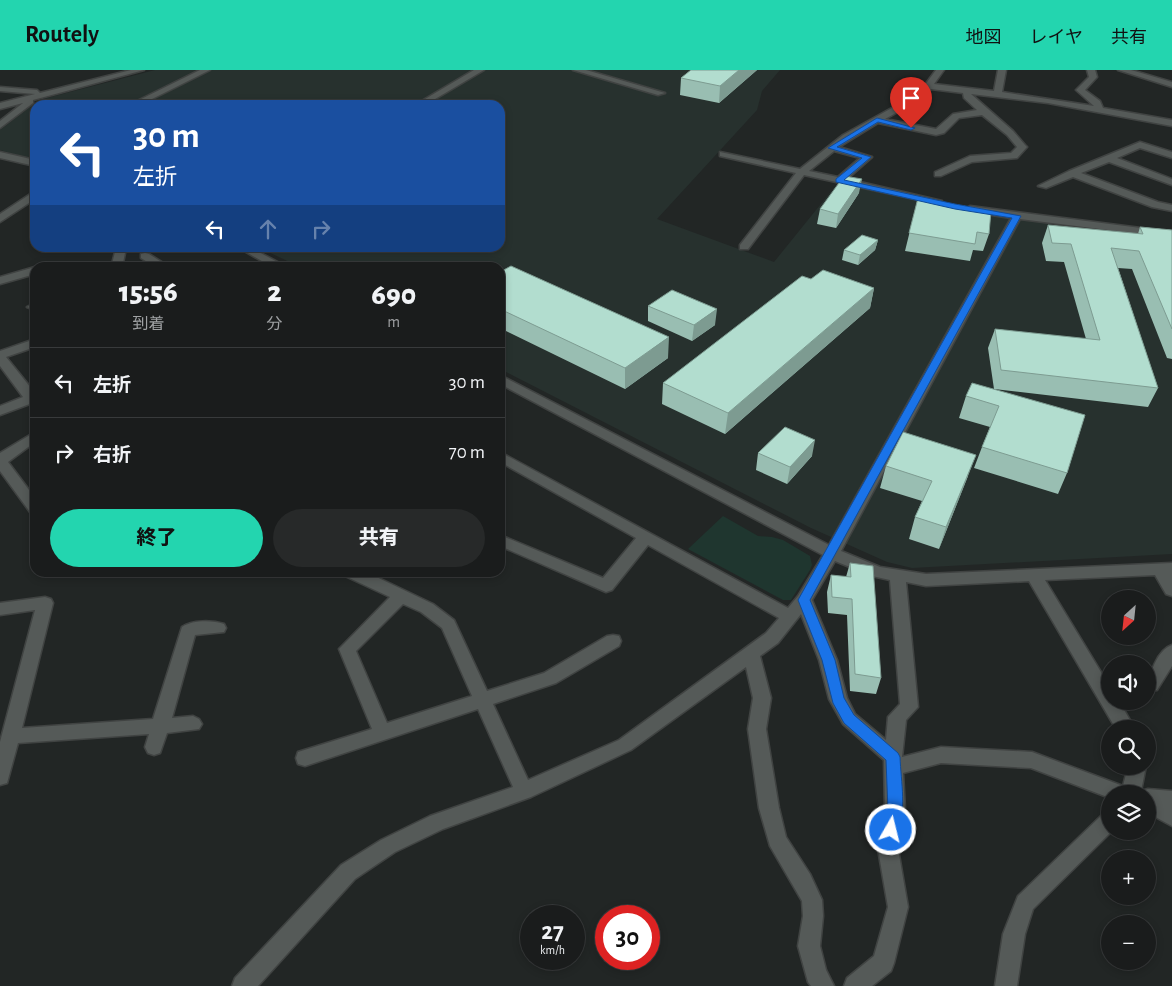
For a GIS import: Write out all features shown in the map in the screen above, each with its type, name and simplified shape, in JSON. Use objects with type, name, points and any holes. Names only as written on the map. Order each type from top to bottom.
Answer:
[{"type":"street","points":[[0,106],[140,70]]},
{"type":"street","points":[[143,100],[206,70]]},
{"type":"street","points":[[428,100],[480,70]]},
{"type":"street","points":[[577,70],[660,93]]},
{"type":"street","points":[[744,247],[802,172],[831,148],[922,95],[940,70]]},
{"type":"street","points":[[997,95],[1002,70]]},
{"type":"street","points":[[1091,70],[1093,77],[1080,90],[1097,103],[1099,111]]},
{"type":"street","points":[[1122,70],[1172,85]]},
{"type":"street","points":[[930,86],[967,92],[1049,100],[1099,111],[1172,123]]},
{"type":"street","points":[[0,89],[51,92]]},
{"type":"street","points":[[938,174],[970,159],[1014,156],[1022,147],[994,119],[982,112],[966,96],[967,92]]},
{"type":"street","points":[[31,100],[36,96]]},
{"type":"street","points":[[0,125],[30,101]]},
{"type":"street","points":[[877,120],[936,132],[941,130],[956,116],[982,112]]},
{"type":"street","points":[[1043,186],[1140,145],[1172,155]]},
{"type":"street","points":[[831,148],[867,157],[839,181]]},
{"type":"street","points":[[723,154],[950,206],[1172,235]]},
{"type":"street","points":[[0,155],[30,162]]},
{"type":"street","points":[[21,160],[30,156]]},
{"type":"street","points":[[1108,158],[1172,182]]},
{"type":"street","points":[[1072,173],[1156,205],[1172,208]]},
{"type":"street","points":[[0,219],[30,198]]},
{"type":"street","points":[[243,986],[348,872],[388,846],[437,822],[524,791],[625,745],[772,638],[804,600],[832,553],[1017,216]]},
{"type":"street","points":[[252,252],[272,262]]},
{"type":"street","points":[[145,256],[156,262]]},
{"type":"street","points":[[0,281],[30,272]]},
{"type":"street","points":[[30,345],[0,356],[30,394]]},
{"type":"street","points":[[505,381],[832,553],[878,572],[926,580],[1036,577],[1166,570],[1172,590]]},
{"type":"street","points":[[0,411],[30,399]]},
{"type":"street","points":[[30,439],[5,456],[1,462],[30,501]]},
{"type":"street","points":[[505,459],[790,617]]},
{"type":"street","points":[[505,542],[606,586],[646,537]]},
{"type":"street","points":[[855,986],[883,963],[898,907],[888,849],[895,810],[894,762],[897,717],[909,707],[897,575]]},
{"type":"street","points":[[362,577],[427,608],[448,624],[524,791]]},
{"type":"street","points":[[1036,577],[1121,720]]},
{"type":"street","points":[[382,732],[347,649],[402,595]]},
{"type":"street","points":[[804,600],[828,660],[838,699],[849,719],[894,762]]},
{"type":"street","points":[[0,609],[45,603],[0,777]]},
{"type":"street","points":[[154,747],[188,632],[192,629],[218,628]]},
{"type":"street","points":[[305,758],[550,678],[614,641]]},
{"type":"street","points":[[1156,678],[1172,652]]},
{"type":"street","points":[[751,654],[762,698],[757,728],[769,808],[777,840],[803,881],[812,900],[813,916],[809,946],[816,974],[823,986]]},
{"type":"street","points":[[11,736],[193,724]]},
{"type":"street","points":[[894,762],[941,755],[1032,760],[1101,786]]},
{"type":"street","points":[[1156,798],[1172,799]]},
{"type":"street","points":[[1156,809],[1172,818]]},
{"type":"street","points":[[1006,986],[1014,934],[1025,904],[1101,829]]},
{"type":"shaded area","points":[[155,70],[780,70],[762,91],[757,110],[657,219],[774,262],[837,184],[999,216],[1172,238],[1172,554],[912,568],[887,562],[811,528],[505,372],[505,262],[289,262],[268,252],[505,252],[505,100],[39,100]]},
{"type":"shaded area","points":[[30,107],[30,159],[0,150],[0,130]]},
{"type":"green space","points":[[723,516],[758,536],[783,540],[810,556],[812,565],[810,570],[791,600],[783,600],[688,549]]},
{"type":"building","points":[[691,70],[739,70],[720,86],[681,78]]},
{"type":"building","points":[[844,176],[862,179],[838,214],[820,209]]},
{"type":"building","points":[[918,198],[991,211],[989,234],[977,232],[975,244],[909,233]]},
{"type":"building","points":[[1048,225],[1143,234],[1140,227],[1172,230],[1172,329],[1139,251],[1111,248],[1158,388],[1001,370],[995,329],[1100,340],[1071,244],[1052,243]]},
{"type":"building","points":[[862,235],[878,240],[860,255],[844,250]]},
{"type":"building","points":[[511,266],[669,337],[625,368],[505,311],[505,269]]},
{"type":"building","points":[[823,270],[874,288],[728,413],[663,383],[802,276],[811,279]]},
{"type":"building","points":[[672,290],[717,309],[694,325],[648,306]]},
{"type":"building","points":[[972,383],[1085,415],[1067,473],[982,447],[999,406],[966,396]]},
{"type":"building","points":[[785,427],[815,440],[790,467],[758,453]]},
{"type":"building","points":[[903,432],[976,455],[946,527],[915,517],[932,481],[886,466]]},
{"type":"building","points":[[850,563],[873,566],[881,678],[855,674],[852,599],[832,597],[831,575],[851,577]]},
{"type":"route","points":[[891,830],[895,810],[893,757],[866,736],[849,719],[838,699],[828,660],[811,613],[804,600],[832,553],[1017,216],[955,207],[839,181],[867,157],[831,148],[846,137],[877,120],[911,128]]}]
